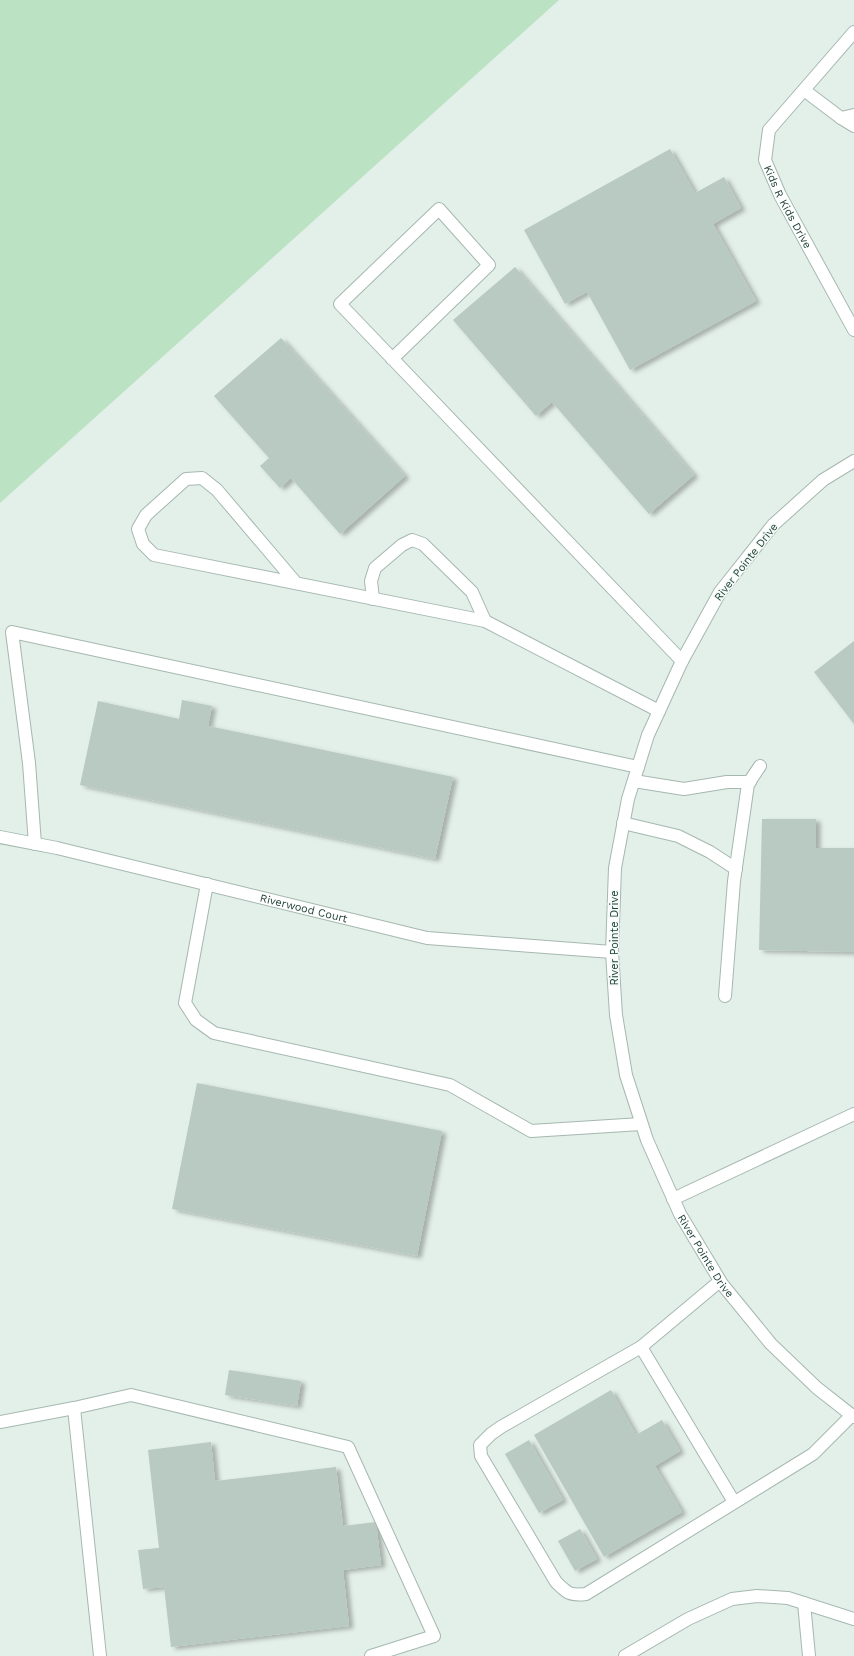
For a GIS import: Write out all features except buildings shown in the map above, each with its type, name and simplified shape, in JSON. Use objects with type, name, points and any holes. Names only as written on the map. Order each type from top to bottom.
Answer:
[{"type":"street","name":"Kids R Kids Drive","points":[[854,32],[769,130],[765,160],[780,195],[854,330]]},
{"type":"street","points":[[804,90],[854,126]]},
{"type":"street","points":[[841,118],[854,115]]},
{"type":"street","points":[[392,359],[489,265],[439,209],[340,304],[392,359],[682,661]]},
{"type":"street","name":"River Pointe Drive","points":[[853,1416],[817,1388],[771,1344],[720,1281],[680,1214],[647,1140],[626,1075],[616,1016],[612,952],[615,868],[623,823],[648,735],[682,661],[720,592],[773,525],[823,480],[854,461]]},
{"type":"street","points":[[296,583],[218,490],[202,478],[186,480],[146,515],[138,529],[143,544],[154,554],[373,599],[485,621],[659,711]]},
{"type":"street","points":[[373,599],[371,581],[374,568],[402,544],[412,540],[423,544],[472,592],[485,621]]},
{"type":"street","points":[[35,844],[29,763],[12,632],[638,767]]},
{"type":"street","points":[[725,996],[736,869],[748,784],[760,766]]},
{"type":"street","points":[[634,781],[684,789],[727,782],[750,782]]},
{"type":"street","points":[[623,823],[678,836],[710,852],[736,869]]},
{"type":"street","name":"Riverwood Court","points":[[0,837],[207,884],[427,938],[612,952]]},
{"type":"street","points":[[207,884],[185,1003],[196,1020],[214,1033],[450,1085],[531,1131],[641,1124]]},
{"type":"street","points":[[673,1199],[854,1114]]},
{"type":"street","points":[[720,1281],[641,1347],[501,1427],[491,1434],[480,1446],[481,1456],[556,1582],[563,1589],[573,1595],[586,1594],[813,1454],[853,1416]]},
{"type":"street","points":[[641,1347],[734,1502]]},
{"type":"street","points":[[0,1422],[74,1408],[131,1394],[348,1447],[434,1636],[371,1656]]},
{"type":"street","points":[[74,1408],[100,1656]]},
{"type":"street","points":[[625,1656],[688,1619],[732,1599],[757,1596],[788,1598],[854,1619]]},
{"type":"street","points":[[804,1603],[809,1656]]},
{"type":"green space","points":[[0,0],[559,0],[0,503]]}]
